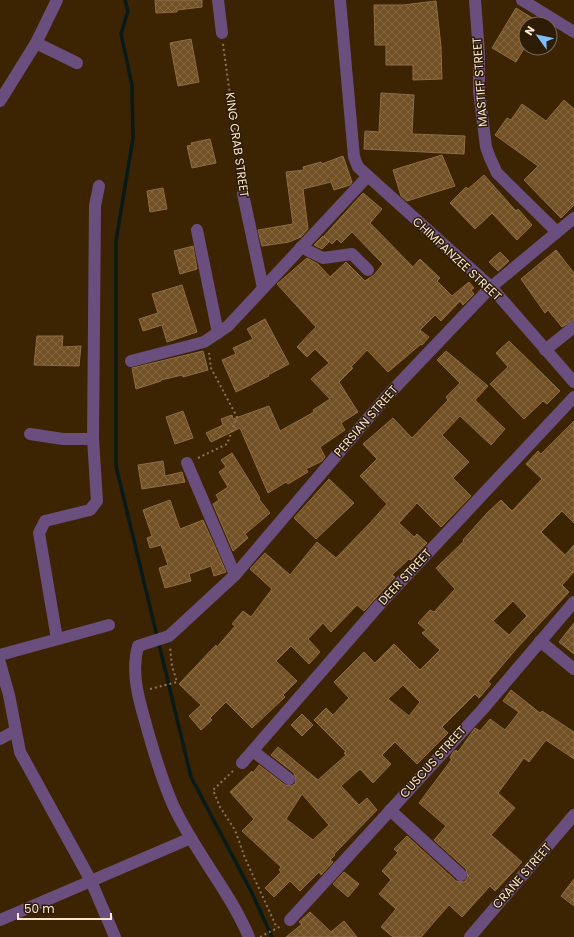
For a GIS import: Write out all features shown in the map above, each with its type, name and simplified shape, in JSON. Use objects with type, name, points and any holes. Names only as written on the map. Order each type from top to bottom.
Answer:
[{"type":"street","points":[[0,101],[36,43],[57,0]]},
{"type":"street","points":[[218,0],[222,33]]},
{"type":"street","name":"CHIMPANZEE STREET","points":[[340,0],[354,157],[358,167],[367,177],[491,287],[574,382]]},
{"type":"street","name":"MASTIFF STREET","points":[[475,0],[479,53],[480,99],[486,147],[497,173],[557,232]]},
{"type":"street","points":[[522,0],[574,32]]},
{"type":"street","points":[[36,43],[77,64]]},
{"type":"street","points":[[131,362],[207,340],[228,326],[367,177]]},
{"type":"street","points":[[57,639],[39,533],[45,521],[90,510],[95,504],[97,496],[93,439],[95,206],[99,186]]},
{"type":"street","name":"KING CRAB STREET","points":[[243,194],[263,288]]},
{"type":"street","name":"PERSIAN STREET","points":[[167,637],[236,575],[387,396],[491,287],[574,218]]},
{"type":"street","points":[[197,230],[218,332]]},
{"type":"street","points":[[302,247],[322,258],[352,254],[368,270]]},
{"type":"street","points":[[545,350],[574,327]]},
{"type":"street","name":"DEER STREET","points":[[242,763],[381,603],[574,397]]},
{"type":"street","points":[[30,434],[63,439],[93,439]]},
{"type":"street","points":[[187,463],[236,575]]},
{"type":"street","name":"CUSCUS STREET","points":[[290,920],[482,710],[574,602]]},
{"type":"street","points":[[0,656],[109,625]]},
{"type":"street","points":[[167,637],[138,646],[136,655],[137,692],[160,772],[173,806],[191,838],[229,897],[249,937]]},
{"type":"street","points":[[540,641],[574,669]]},
{"type":"street","points":[[0,663],[9,695],[20,752],[91,881],[115,937]]},
{"type":"street","points":[[0,739],[15,731]]},
{"type":"street","points":[[253,751],[289,779]]},
{"type":"street","points":[[390,810],[461,875]]},
{"type":"street","name":"CRANE STREET","points":[[470,937],[574,815]]},
{"type":"street","points":[[0,920],[191,838]]},
{"type":"path","name":"KING CRAB STREET","points":[[222,33],[243,194]]},
{"type":"path","points":[[187,463],[227,444],[238,417],[211,368],[207,340]]},
{"type":"path","points":[[148,689],[177,682],[172,666],[167,637]]},
{"type":"path","points":[[242,763],[213,790],[220,807],[235,830],[245,858],[277,928],[262,936]]},
{"type":"building","points":[[155,0],[202,0],[202,7],[177,10],[177,12],[156,13]]},
{"type":"building","points":[[436,1],[441,47],[442,79],[413,80],[413,65],[386,65],[386,45],[375,45],[374,5],[403,5]]},
{"type":"building","points":[[516,8],[529,16],[518,16],[518,56],[520,56],[516,62],[492,48]]},
{"type":"building","points":[[191,39],[199,82],[178,86],[170,43]]},
{"type":"building","points":[[381,93],[414,95],[412,134],[465,136],[464,154],[364,149],[365,131],[379,132]]},
{"type":"building","points":[[564,100],[574,109],[574,205],[561,218],[524,180],[538,166],[495,135],[507,118],[511,120],[522,104],[546,121]]},
{"type":"building","points":[[210,139],[216,163],[192,168],[187,146],[192,145],[191,143]]},
{"type":"building","points":[[442,155],[455,186],[407,201],[401,196],[393,170]]},
{"type":"building","points":[[343,156],[352,182],[350,185],[334,190],[331,182],[303,189],[308,229],[301,237],[289,242],[262,246],[258,230],[293,224],[286,172],[304,170],[303,167],[321,162],[322,164]]},
{"type":"building","points":[[484,175],[516,211],[518,209],[532,225],[517,240],[492,213],[475,229],[450,203],[466,187],[468,189]]},
{"type":"building","points":[[163,188],[167,209],[150,212],[147,191]]},
{"type":"building","points":[[363,193],[382,209],[370,223],[413,267],[420,259],[440,278],[437,281],[452,296],[469,282],[474,288],[471,290],[474,294],[463,305],[460,301],[441,321],[435,315],[420,330],[429,337],[422,345],[421,344],[388,372],[367,350],[351,367],[353,368],[339,382],[358,412],[341,423],[345,430],[320,447],[325,457],[322,461],[306,469],[308,472],[288,484],[286,482],[268,493],[240,428],[211,442],[206,433],[223,425],[221,419],[232,415],[233,419],[269,406],[280,431],[314,412],[313,410],[330,399],[311,379],[329,363],[315,349],[307,357],[297,347],[316,327],[277,284],[307,258],[318,264],[330,277],[346,262],[365,281],[374,275],[383,264],[352,232],[341,243],[337,239],[332,244],[324,236]]},
{"type":"building","points":[[323,236],[329,242],[322,249],[314,245]]},
{"type":"building","points":[[193,246],[197,269],[180,274],[174,251]]},
{"type":"building","points":[[556,250],[574,273],[574,320],[562,327],[548,310],[545,313],[521,279]]},
{"type":"building","points":[[500,252],[509,261],[498,271],[489,262]]},
{"type":"building","points":[[182,285],[197,332],[167,342],[162,325],[143,331],[139,319],[158,313],[152,294]]},
{"type":"building","points":[[265,319],[289,364],[268,375],[269,376],[236,392],[222,360],[236,354],[233,348],[253,339],[247,329]]},
{"type":"building","points":[[37,336],[63,336],[62,347],[81,346],[79,366],[34,365]]},
{"type":"building","points":[[509,341],[560,391],[547,404],[543,401],[524,419],[490,384],[508,367],[496,353]]},
{"type":"building","points":[[203,351],[208,370],[183,377],[182,375],[161,380],[136,389],[132,368]]},
{"type":"building","points":[[446,351],[488,386],[475,400],[505,429],[491,445],[460,416],[442,435],[469,462],[453,478],[471,496],[441,527],[417,503],[399,523],[414,537],[417,534],[427,543],[411,560],[409,559],[392,575],[395,577],[364,611],[357,605],[331,632],[323,623],[308,639],[320,652],[309,664],[291,646],[276,661],[297,681],[283,695],[285,697],[252,728],[226,702],[210,718],[212,720],[201,730],[189,716],[201,705],[179,684],[216,645],[217,647],[235,626],[232,624],[243,611],[251,617],[272,589],[250,569],[265,553],[290,575],[317,542],[336,558],[370,523],[387,504],[360,476],[377,459],[363,444],[393,418],[412,438],[448,400],[446,397],[460,383],[437,360]]},
{"type":"building","points":[[183,411],[193,438],[175,444],[166,417]]},
{"type":"building","points":[[574,421],[574,523],[562,511],[541,532],[565,555],[574,545],[574,572],[562,585],[569,592],[488,682],[491,684],[479,698],[475,694],[442,727],[448,733],[417,764],[395,742],[382,755],[391,764],[373,783],[360,769],[341,786],[359,805],[367,798],[377,810],[334,854],[335,855],[330,860],[333,862],[321,875],[319,872],[300,891],[290,881],[274,897],[265,888],[281,872],[279,870],[281,867],[242,831],[254,819],[230,792],[252,771],[253,773],[259,765],[285,785],[291,786],[295,784],[296,780],[294,773],[271,755],[278,747],[318,780],[346,755],[344,753],[346,752],[314,720],[326,708],[333,715],[349,698],[334,682],[364,652],[375,663],[394,644],[420,670],[440,650],[422,633],[426,630],[418,623],[430,610],[434,612],[455,589],[436,568],[464,541],[463,540],[487,513],[501,500],[512,511],[542,479],[526,464],[538,451],[541,454]],"holes":[[[513,601],[527,616],[509,635],[493,621]],[[403,685],[420,702],[409,716],[388,699]],[[302,794],[329,825],[313,840],[286,819]]]},
{"type":"building","points":[[232,453],[260,498],[259,499],[270,513],[245,534],[248,538],[233,551],[213,504],[219,500],[216,495],[228,487],[219,472],[226,467],[221,460]]},
{"type":"building","points":[[163,461],[165,476],[182,472],[185,482],[142,489],[138,465]]},
{"type":"building","points":[[329,479],[354,503],[316,539],[294,518]]},
{"type":"building","points":[[170,500],[180,529],[203,520],[226,572],[214,576],[211,566],[189,574],[191,581],[165,588],[159,568],[168,565],[161,545],[150,548],[147,538],[152,536],[143,510]]},
{"type":"building","points":[[574,623],[574,654],[559,642]]},
{"type":"building","points":[[511,690],[540,713],[542,711],[574,732],[574,759],[546,740],[529,762],[524,758],[498,793],[515,808],[491,835],[522,862],[495,891],[490,886],[462,917],[449,905],[421,937],[393,937],[381,927],[396,909],[379,894],[391,880],[382,871],[398,853],[394,849],[407,836],[456,881],[464,882],[468,877],[466,869],[434,840],[446,826],[419,803],[452,759],[450,758],[453,752],[456,750],[458,752],[475,728],[480,731],[490,719],[505,730],[519,712],[503,701]]},
{"type":"building","points":[[302,714],[313,725],[302,736],[291,725]]},
{"type":"building","points":[[344,872],[359,884],[348,897],[333,884]]},
{"type":"building","points":[[574,879],[574,906],[561,896]]},
{"type":"building","points":[[310,912],[331,932],[344,921],[357,937],[286,937],[302,924],[299,922]]},
{"type":"waterway","points":[[125,0],[128,11],[121,34],[132,85],[133,138],[116,241],[116,466],[191,777],[252,893],[272,937]]}]
